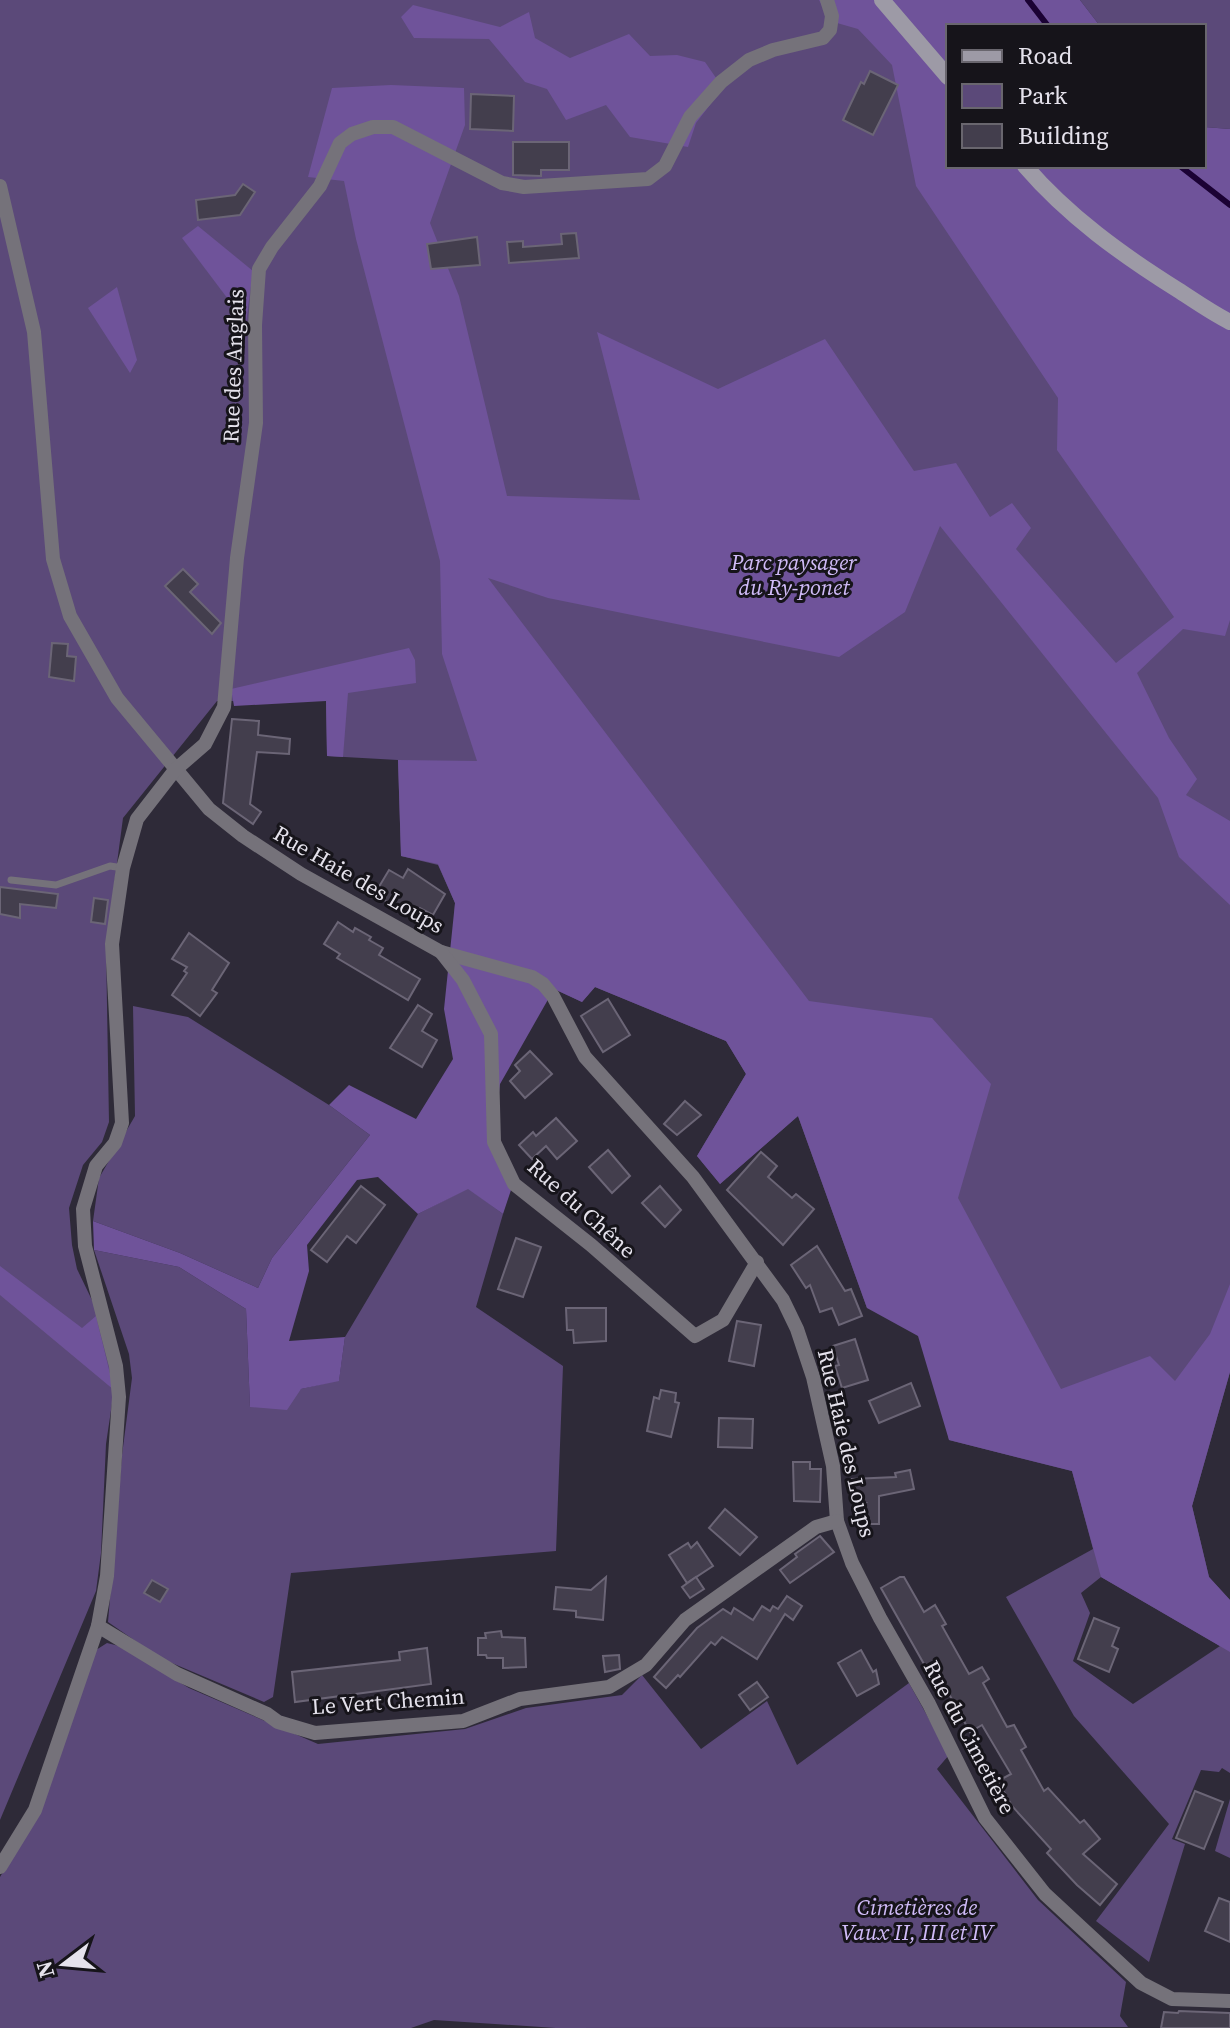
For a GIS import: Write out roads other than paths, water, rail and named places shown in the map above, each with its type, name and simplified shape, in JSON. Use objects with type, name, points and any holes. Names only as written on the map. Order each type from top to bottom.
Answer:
[{"type":"main road","points":[[882,0],[946,75]]},
{"type":"main road","points":[[1027,168],[1061,204],[1103,238],[1144,268],[1230,322]]},
{"type":"street","name":"Rue des Anglais","points":[[175,770],[205,744],[224,707],[237,558],[256,423],[255,325],[259,269],[272,247],[320,186],[340,143],[352,134],[373,127],[393,127],[502,183],[524,187],[648,179],[665,166],[690,117],[721,82],[749,60],[773,50],[823,38],[830,30],[832,16],[827,0]]},
{"type":"street","name":"Rue Haie des Loups","points":[[0,186],[34,332],[53,559],[70,616],[117,698],[209,809],[243,836],[301,874],[441,952],[532,977],[553,996],[585,1057],[693,1177],[783,1300],[797,1329],[813,1377],[833,1466],[837,1521],[852,1563],[898,1650]]},
{"type":"street","points":[[0,1867],[35,1810],[98,1626],[107,1576],[119,1397],[116,1366],[85,1246],[83,1209],[96,1166],[115,1143],[122,1123],[112,944],[123,868],[137,819],[175,770]]},
{"type":"street","name":"Rue du Chêne","points":[[441,952],[463,980],[491,1034],[494,1142],[514,1184],[591,1245],[695,1336],[723,1320],[757,1262]]},
{"type":"street","name":"Le Vert Chemin","points":[[98,1626],[177,1674],[267,1714],[278,1722],[315,1733],[463,1721],[520,1699],[585,1692],[609,1687],[628,1678],[646,1665],[685,1620],[816,1527],[837,1521]]},
{"type":"street","name":"Rue du Cimetière","points":[[898,1650],[929,1704],[985,1818],[1045,1894],[1141,1983],[1172,1999],[1230,2001]]},
{"type":"lane","points":[[11,880],[56,885],[110,866],[123,868]]},
{"type":"waterway","points":[[1028,0],[1046,24]]},
{"type":"waterway","points":[[1183,168],[1230,205]]},
{"type":"park label","name":"Parc paysager du Ry-ponet","points":[[794,574]]},
{"type":"park label","name":"Cimetières de Vaux II, III et IV","points":[[917,1920]]}]
